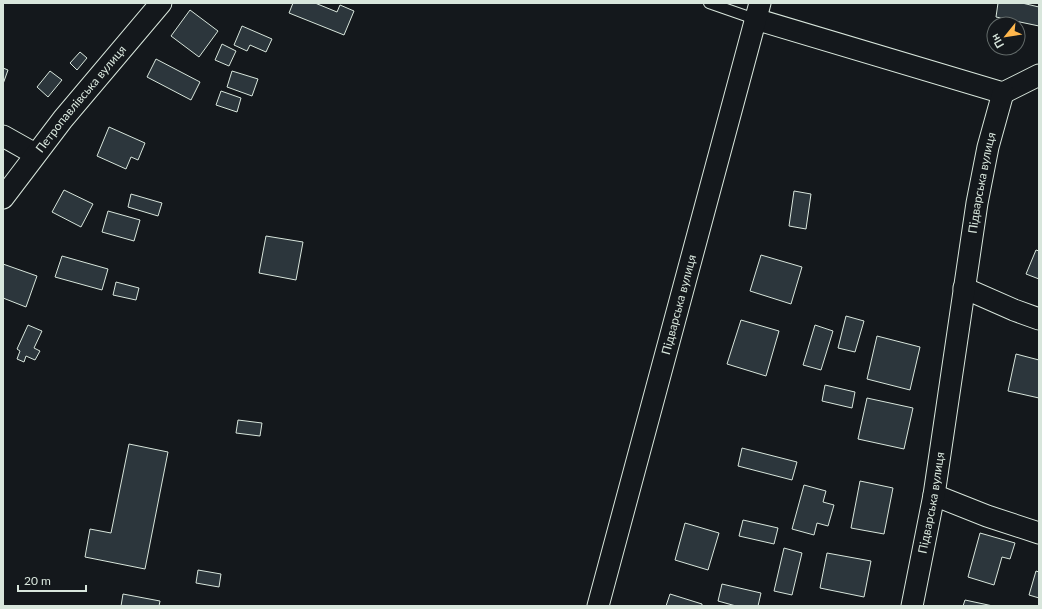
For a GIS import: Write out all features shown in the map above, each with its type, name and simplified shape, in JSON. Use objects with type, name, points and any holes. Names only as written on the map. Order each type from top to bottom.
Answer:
[{"type":"street","name":"Петропавлівська вулиця","points":[[3,198],[35,154],[161,3]]},
{"type":"street","points":[[757,11],[1003,93],[1039,75]]},
{"type":"street","name":"Підварська вулиця","points":[[598,606],[757,11]]},
{"type":"street","name":"Підварська вулиця","points":[[912,606],[934,495],[964,288],[988,146],[1003,93]]},
{"type":"street","points":[[3,136],[35,154]]},
{"type":"street","points":[[964,288],[1014,310],[1039,319]]},
{"type":"street","points":[[934,495],[987,516],[1039,533]]},
{"type":"lane","points":[[709,3],[757,11]]},
{"type":"building","points":[[293,3],[315,3],[337,12],[340,5],[354,11],[344,35],[289,13]]},
{"type":"building","points":[[998,3],[1022,3],[1039,7],[1039,26],[1026,23],[1026,16],[996,16]]},
{"type":"building","points":[[190,10],[218,31],[199,57],[171,36]]},
{"type":"building","points":[[242,26],[272,39],[266,52],[250,45],[247,51],[234,45]]},
{"type":"building","points":[[222,44],[236,51],[229,66],[215,60]]},
{"type":"building","points":[[80,52],[87,58],[77,70],[70,63]]},
{"type":"building","points":[[156,59],[200,82],[191,100],[147,77]]},
{"type":"building","points":[[3,68],[8,70],[3,84]]},
{"type":"building","points":[[50,71],[62,80],[48,97],[37,87]]},
{"type":"building","points":[[232,71],[258,79],[252,96],[227,87]]},
{"type":"building","points":[[221,91],[241,98],[237,112],[216,105]]},
{"type":"building","points":[[109,127],[145,143],[138,160],[131,157],[126,169],[97,156]]},
{"type":"building","points":[[64,190],[93,204],[81,227],[52,212]]},
{"type":"building","points":[[794,191],[811,194],[806,229],[789,226]]},
{"type":"building","points":[[131,194],[162,203],[158,216],[128,207]]},
{"type":"building","points":[[108,211],[140,220],[134,241],[102,232]]},
{"type":"building","points":[[266,236],[303,242],[296,280],[259,273]]},
{"type":"building","points":[[1036,250],[1039,251],[1039,279],[1026,274]]},
{"type":"building","points":[[761,255],[802,267],[791,304],[750,291]]},
{"type":"building","points":[[62,256],[108,269],[102,290],[55,277]]},
{"type":"building","points":[[3,264],[37,276],[26,307],[3,298]]},
{"type":"building","points":[[116,282],[139,288],[136,300],[113,295]]},
{"type":"building","points":[[846,316],[864,321],[855,352],[838,348]]},
{"type":"building","points":[[741,320],[779,331],[766,376],[727,364]]},
{"type":"building","points":[[28,325],[42,331],[34,348],[40,351],[35,360],[26,356],[24,362],[17,359],[20,351],[17,349]]},
{"type":"building","points":[[815,325],[833,331],[821,370],[803,365]]},
{"type":"building","points":[[877,336],[920,347],[910,390],[867,379]]},
{"type":"building","points":[[1016,354],[1039,360],[1039,398],[1008,391]]},
{"type":"building","points":[[825,385],[855,392],[852,408],[822,401]]},
{"type":"building","points":[[867,398],[913,408],[904,449],[858,439]]},
{"type":"building","points":[[238,420],[262,423],[260,436],[236,433]]},
{"type":"building","points":[[129,444],[168,452],[145,569],[85,557],[90,529],[111,533]]},
{"type":"building","points":[[742,448],[797,462],[792,480],[738,466]]},
{"type":"building","points":[[860,481],[893,488],[884,534],[851,528]]},
{"type":"building","points":[[804,485],[826,491],[823,502],[834,505],[828,526],[817,523],[814,535],[792,529]]},
{"type":"building","points":[[743,520],[778,528],[774,544],[739,536]]},
{"type":"building","points":[[685,523],[719,533],[708,570],[675,560]]},
{"type":"building","points":[[980,533],[1015,543],[1010,559],[1002,557],[994,585],[968,577]]},
{"type":"building","points":[[784,548],[802,553],[792,595],[774,591]]},
{"type":"building","points":[[827,553],[871,561],[864,597],[820,588]]},
{"type":"building","points":[[198,570],[221,574],[219,587],[196,583]]},
{"type":"building","points":[[1036,571],[1039,572],[1039,598],[1029,595]]},
{"type":"building","points":[[722,584],[761,593],[758,606],[736,606],[718,601]]},
{"type":"building","points":[[123,594],[160,601],[159,606],[121,606]]},
{"type":"building","points":[[670,594],[702,604],[702,606],[666,606]]},
{"type":"building","points":[[965,600],[993,606],[963,606]]}]
